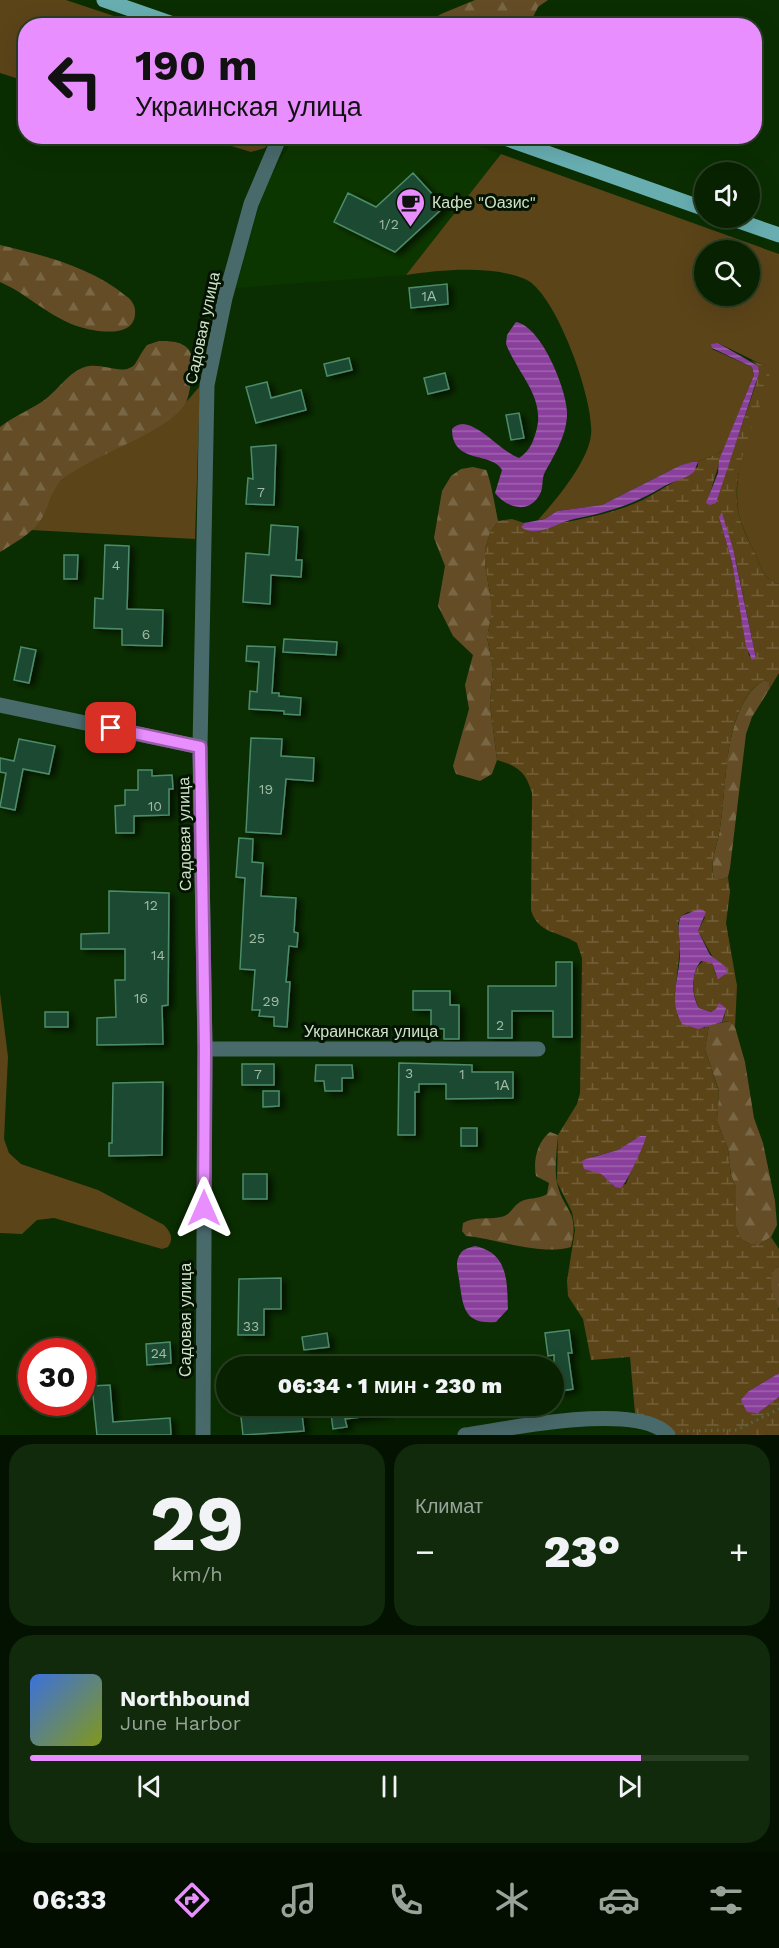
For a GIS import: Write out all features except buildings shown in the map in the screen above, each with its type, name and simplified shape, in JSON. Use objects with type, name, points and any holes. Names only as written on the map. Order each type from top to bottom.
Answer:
[{"type":"main road","points":[[104,0],[156,18]]},
{"type":"main road","points":[[522,144],[694,205]]},
{"type":"main road","points":[[760,228],[779,234]]},
{"type":"street","name":"Садовая улица","points":[[203,1435],[205,1049],[200,747],[207,385],[225,298],[251,204],[277,144]]},
{"type":"street","points":[[0,705],[200,747]]},
{"type":"street","name":"Украинская улица","points":[[205,1049],[538,1049]]},
{"type":"street","points":[[465,1435],[603,1419],[638,1421],[666,1433]]},
{"type":"path","points":[[666,1433],[737,1430],[779,1410]]},
{"type":"shaded area","points":[[290,144],[474,144],[501,154],[406,275],[236,288],[264,188]]},
{"type":"shaded area","points":[[516,322],[534,334],[543,346],[557,374],[567,411],[563,435],[544,475],[541,491],[535,501],[524,507],[512,505],[495,493],[502,470],[497,464],[465,453],[458,448],[452,429],[459,425],[475,428],[519,458],[531,445],[538,422],[538,410],[530,388],[506,344],[507,335]]},
{"type":"shaded area","points":[[718,343],[758,366],[759,373],[716,503],[710,505],[706,503],[718,473],[719,460],[754,375],[752,367],[712,348],[711,344]]},
{"type":"shaded area","points":[[698,462],[694,472],[690,475],[629,504],[541,531],[521,527],[524,523],[545,519],[557,511],[602,505],[681,465]]},
{"type":"shaded area","points":[[722,513],[733,549],[756,658],[752,660],[746,646],[732,562],[719,517]]},
{"type":"shaded area","points":[[700,909],[706,912],[698,931],[710,955],[726,967],[727,973],[718,979],[712,963],[701,961],[695,971],[693,984],[699,1008],[711,1012],[719,1003],[726,1008],[722,1022],[698,1029],[682,1024],[675,996],[680,959],[678,929],[681,916]]},
{"type":"shaded area","points":[[640,1136],[646,1136],[645,1140],[621,1188],[615,1187],[601,1174],[584,1169],[582,1161],[618,1150]]},
{"type":"shaded area","points":[[475,1246],[494,1255],[504,1269],[508,1309],[496,1322],[485,1322],[471,1317],[462,1298],[457,1262],[462,1252]]},
{"type":"shaded area","points":[[779,1373],[779,1397],[758,1413],[747,1412],[741,1400],[749,1391]]},
{"type":"green space","points":[[0,0],[66,0],[120,18],[18,18],[18,79],[0,73]]},
{"type":"green space","points":[[475,0],[548,0],[538,7],[532,18],[435,18]]},
{"type":"green space","points":[[225,144],[268,144],[265,148],[251,152]]},
{"type":"green space","points":[[501,154],[694,223],[694,228],[707,228],[740,240],[694,240],[694,306],[760,306],[760,247],[779,254],[779,584],[766,576],[761,567],[740,520],[737,498],[745,440],[765,366],[718,343],[712,349],[752,367],[754,375],[723,451],[698,462],[681,465],[602,505],[557,511],[545,519],[538,520],[578,468],[589,446],[591,435],[587,399],[561,325],[537,288],[525,279],[481,270],[406,275]]},
{"type":"green space","points":[[0,245],[66,263],[98,277],[131,300],[135,309],[134,320],[123,330],[105,332],[80,327],[59,318],[0,282]]},
{"type":"green space","points":[[159,341],[182,344],[191,354],[189,394],[179,411],[166,422],[74,471],[61,481],[36,526],[0,552],[0,427],[47,398],[82,368],[97,366],[130,368],[147,345]]},
{"type":"green space","points":[[751,360],[765,366],[770,372],[741,461],[737,497],[742,525],[761,567],[766,576],[779,584],[779,673],[770,688],[769,682],[764,680],[751,692],[741,708],[734,727],[726,769],[720,828],[713,859],[714,878],[720,880],[728,877],[730,892],[726,923],[737,986],[735,1027],[730,1021],[722,1022],[725,1015],[716,1009],[712,1012],[699,1008],[694,989],[694,975],[701,963],[706,960],[712,963],[716,975],[715,961],[698,931],[705,917],[688,912],[681,916],[678,923],[680,948],[675,994],[678,1017],[704,1028],[709,1025],[705,1049],[719,1092],[717,1121],[728,1149],[731,1175],[736,1188],[736,1227],[741,1239],[750,1244],[760,1244],[771,1237],[779,1249],[779,1267],[775,1268],[772,1274],[771,1285],[779,1312],[779,1373],[749,1391],[758,1413],[779,1397],[779,1435],[676,1435],[664,1423],[635,1413],[630,1357],[591,1360],[583,1319],[568,1296],[567,1281],[575,1230],[572,1212],[557,1182],[558,1135],[577,1104],[580,1093],[582,958],[577,943],[538,924],[531,910],[532,793],[527,780],[520,771],[497,760],[490,704],[493,668],[487,637],[491,618],[491,600],[485,565],[485,549],[490,533],[498,521],[512,519],[524,523],[521,527],[536,526],[587,518],[621,509],[650,496],[698,467],[698,462],[723,451],[707,503],[726,471],[756,384],[758,366]],"holes":[[[719,517],[736,562],[756,658],[749,656],[732,562]],[[640,1136],[635,1160],[626,1184],[615,1187],[601,1174],[592,1157],[618,1150]]]},
{"type":"green space","points":[[200,386],[195,539],[31,530],[62,480],[97,457],[166,421]]},
{"type":"green space","points":[[473,467],[486,470],[488,474],[498,521],[490,533],[485,549],[485,565],[491,600],[491,618],[487,637],[493,668],[490,704],[497,760],[492,774],[480,781],[456,774],[453,766],[469,709],[465,685],[473,655],[453,636],[438,606],[445,566],[434,538],[442,491],[451,476],[461,469]]},
{"type":"green space","points":[[764,680],[769,682],[770,688],[752,717],[746,734],[730,868],[728,877],[720,880],[714,878],[713,865],[720,828],[729,748],[741,708],[751,692]]},
{"type":"green space","points":[[0,993],[8,1057],[4,1139],[9,1153],[21,1164],[98,1190],[164,1225],[171,1236],[168,1247],[162,1249],[54,1218],[37,1220],[22,1234],[0,1233]]},
{"type":"green space","points":[[730,1021],[735,1027],[745,1062],[754,1118],[763,1143],[775,1201],[777,1225],[771,1237],[760,1244],[750,1244],[741,1239],[736,1227],[736,1188],[731,1175],[728,1149],[717,1121],[719,1091],[705,1049],[709,1025]]},
{"type":"green space","points":[[550,1132],[558,1135],[556,1177],[574,1226],[571,1247],[546,1250],[466,1236],[462,1231],[463,1223],[504,1216],[520,1202],[547,1194],[549,1183],[536,1176],[535,1164],[539,1146]]},
{"type":"green space","points":[[779,1267],[779,1309],[770,1284],[772,1273],[775,1268]]},
{"type":"place","name":"Кафе \"Оазис\"","points":[[411,228]]},
{"type":"route","points":[[111,728],[200,747],[205,1049],[204,1208]]}]
